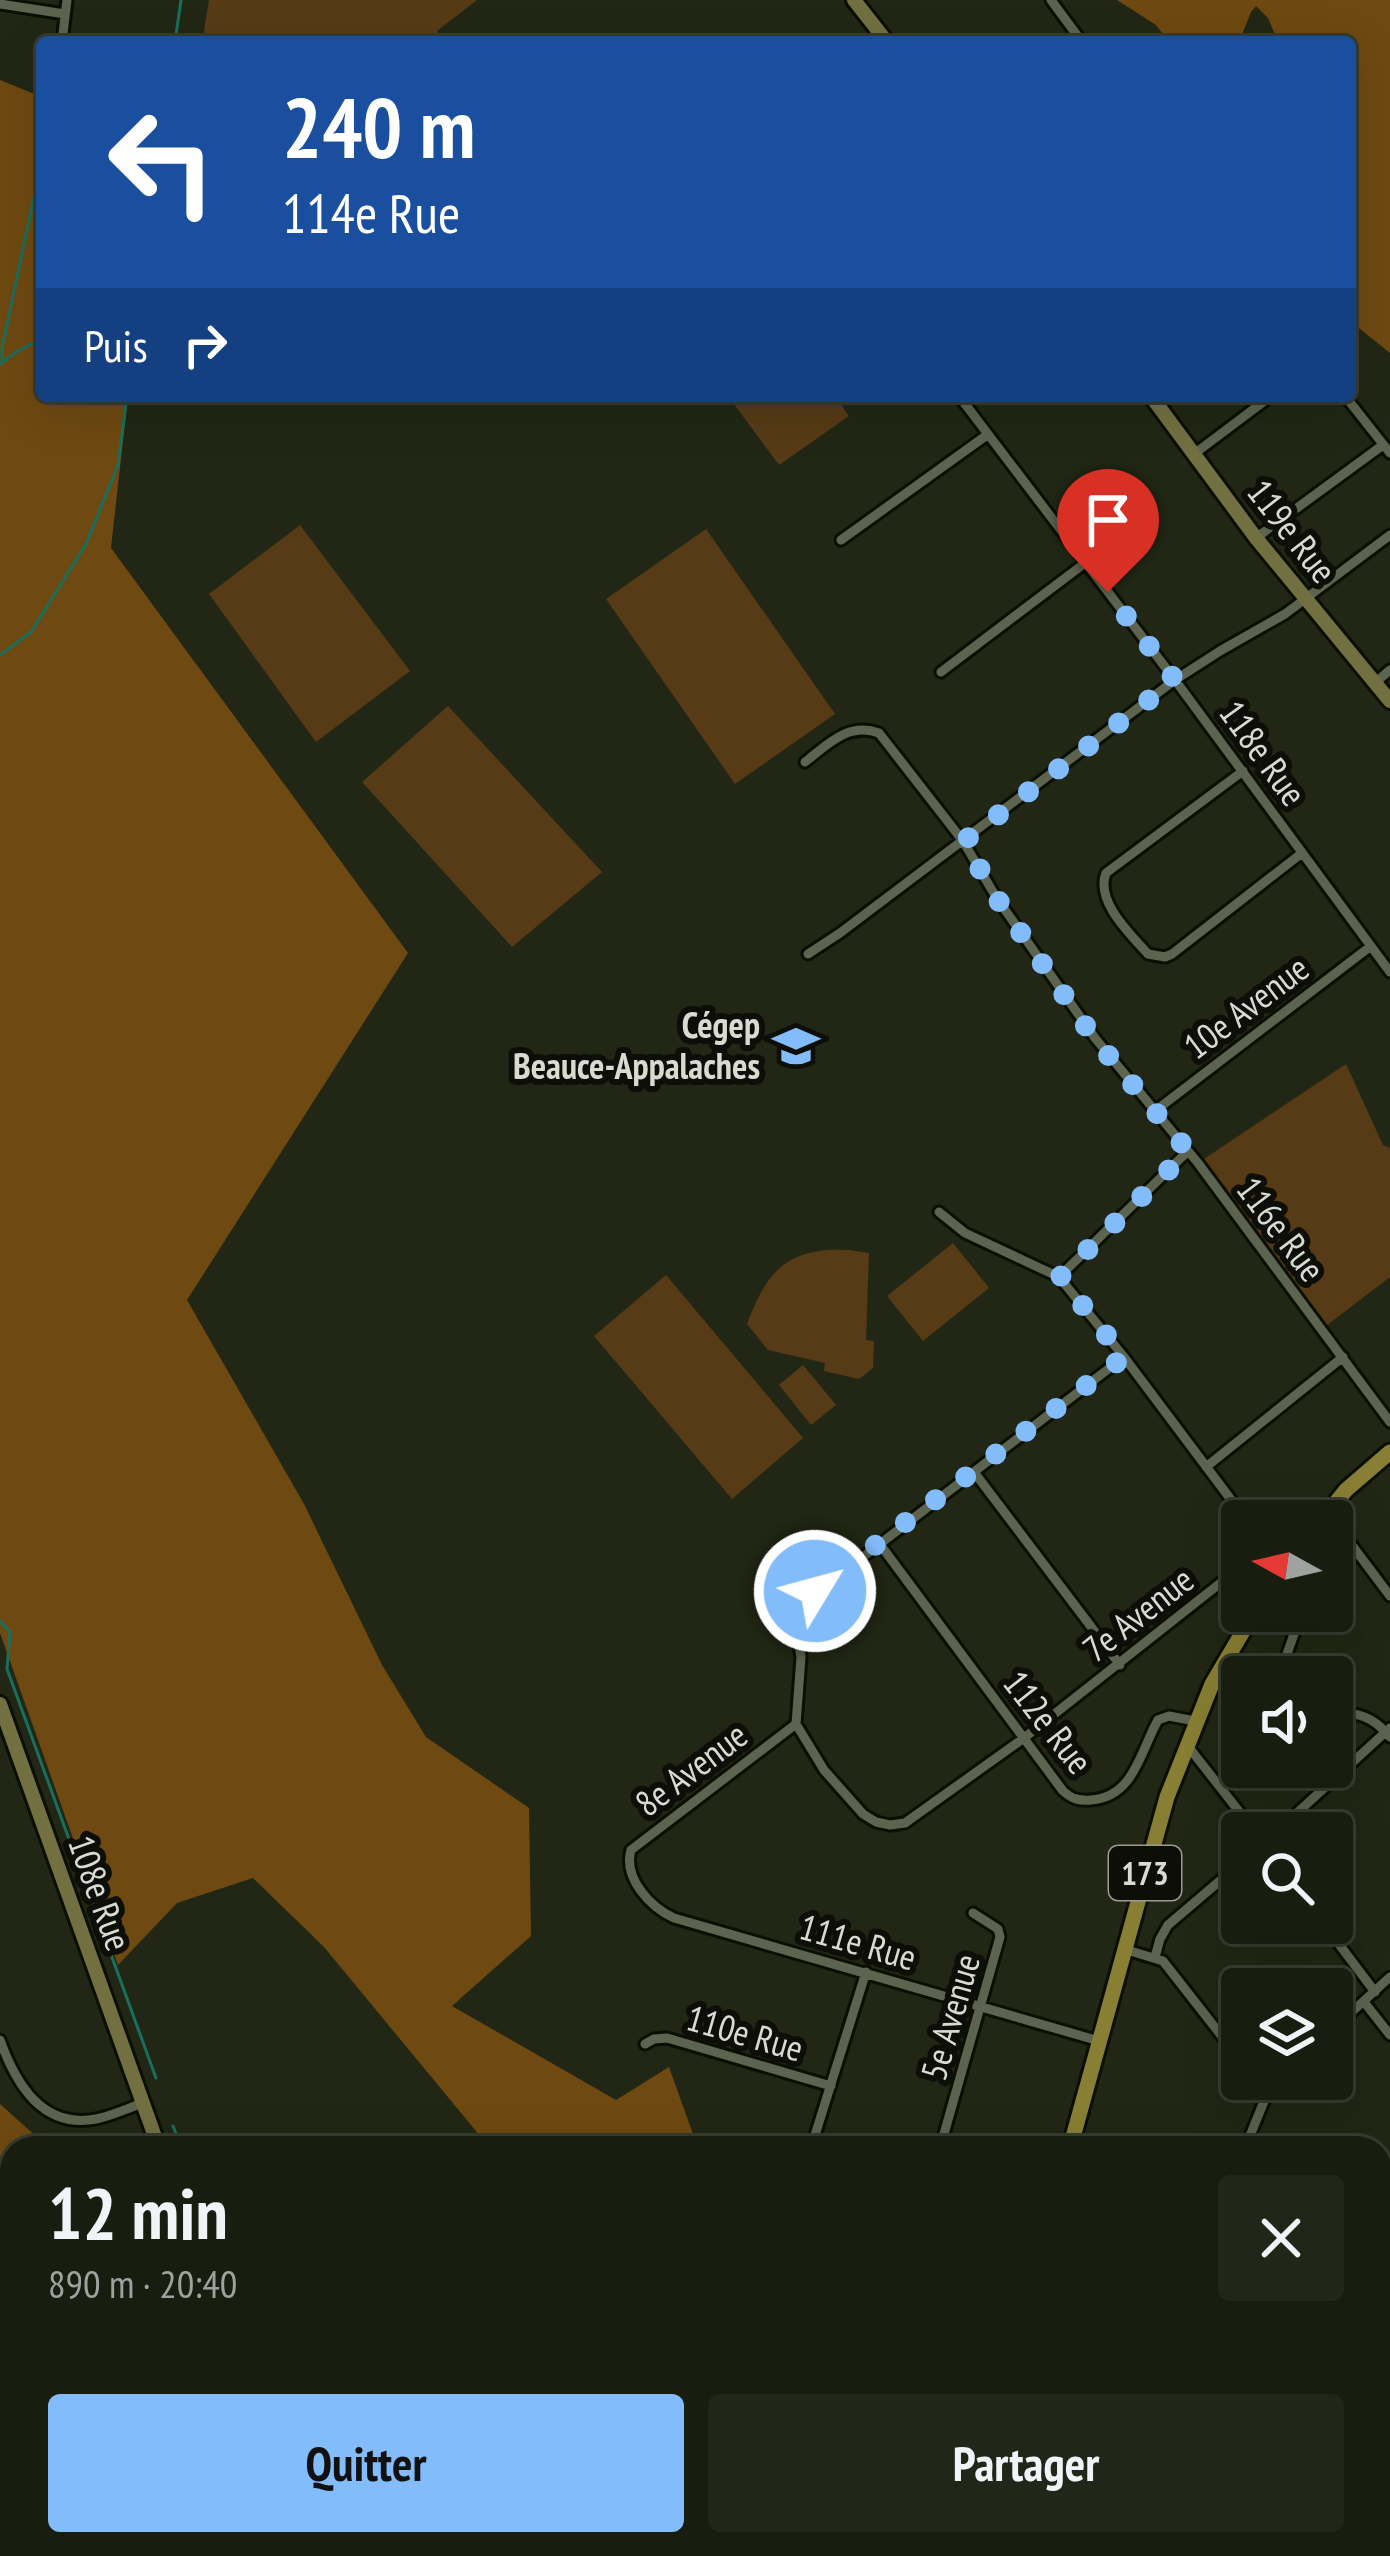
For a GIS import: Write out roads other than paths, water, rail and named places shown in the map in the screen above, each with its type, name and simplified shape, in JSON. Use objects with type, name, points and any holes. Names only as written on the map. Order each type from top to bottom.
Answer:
[{"type":"main road","points":[[854,0],[881,36]]},
{"type":"main road","name":"119e Rue","points":[[1155,402],[1256,538],[1390,701]]},
{"type":"main road","points":[[1339,1500],[1390,1452]]},
{"type":"main road","name":"173","points":[[1073,2136],[1167,1797],[1212,1684],[1243,1632]]},
{"type":"main road","name":"108e Rue","points":[[0,1704],[155,2136]]},
{"type":"street","points":[[63,36],[67,0]]},
{"type":"street","points":[[1051,0],[1078,36]]},
{"type":"street","points":[[0,4],[65,14]]},
{"type":"street","name":"118e Rue","points":[[963,402],[1390,972]]},
{"type":"street","points":[[1194,454],[1258,402]]},
{"type":"street","points":[[1256,538],[1387,449],[1350,402]]},
{"type":"street","points":[[842,540],[987,435]]},
{"type":"street","points":[[808,954],[1175,680],[1270,624],[1390,535]]},
{"type":"street","points":[[941,672],[1085,563]]},
{"type":"street","points":[[1376,682],[1390,670]]},
{"type":"street","name":"116e Rue","points":[[805,762],[850,730],[866,728],[879,733],[964,841],[996,897],[1094,1038],[1188,1151],[1390,1422]]},
{"type":"street","points":[[1243,771],[1106,873],[1102,891],[1127,930],[1148,954],[1172,954],[1302,853]]},
{"type":"street","name":"10e Avenue","points":[[1155,1111],[1371,946]]},
{"type":"street","points":[[1060,1277],[1188,1151]]},
{"type":"street","points":[[939,1212],[965,1233],[1060,1277],[1231,1500]]},
{"type":"street","points":[[796,1724],[801,1657],[795,1622],[804,1602],[1124,1357]]},
{"type":"street","points":[[1206,1467],[1343,1357]]},
{"type":"street","points":[[974,1472],[1120,1665]]},
{"type":"street","name":"112e Rue","points":[[879,1543],[1072,1798],[1087,1801],[1116,1795],[1128,1783],[1158,1720],[1169,1716],[1196,1721]]},
{"type":"street","points":[[1353,1549],[1390,1596]]},
{"type":"street","name":"7e Avenue","points":[[796,1724],[840,1790],[863,1814],[890,1825],[905,1823],[1024,1738],[1221,1583]]},
{"type":"street","points":[[1299,1812],[1389,1732],[1371,1718],[1353,1713]]},
{"type":"street","name":"8e Avenue","points":[[628,1863],[631,1850],[640,1842],[796,1724]]},
{"type":"street","points":[[1187,1745],[1240,1812]]},
{"type":"street","name":"111e Rue","points":[[628,1863],[642,1891],[663,1913],[1099,2041]]},
{"type":"street","points":[[1155,1957],[1168,1925],[1221,1880]]},
{"type":"street","name":"5e Avenue","points":[[944,2136],[1000,1937],[998,1929],[973,1912]]},
{"type":"street","points":[[1339,1944],[1375,1992]]},
{"type":"street","points":[[1124,1949],[1155,1957],[1170,1968],[1221,2035]]},
{"type":"street","points":[[815,2136],[866,1972]]},
{"type":"street","points":[[1353,2012],[1390,1977]]},
{"type":"street","points":[[1364,2002],[1390,2035]]},
{"type":"street","name":"110e Rue","points":[[645,2044],[667,2038],[831,2086]]},
{"type":"street","points":[[0,2040],[32,2100],[57,2116],[97,2119],[143,2103]]},
{"type":"street","points":[[1250,2136],[1265,2100]]},
{"type":"waterway","points":[[176,36],[181,0]]},
{"type":"waterway","points":[[2,362],[36,187]]},
{"type":"waterway","points":[[0,364],[36,342]]},
{"type":"waterway","points":[[0,655],[31,632],[86,544],[118,465],[126,402]]},
{"type":"waterway","points":[[0,1621],[10,1632],[7,1669],[156,2078]]},
{"type":"waterway","points":[[173,2126],[177,2136]]},
{"type":"place","name":"Cégep Beauce-Appalaches","points":[[796,1046]]}]
